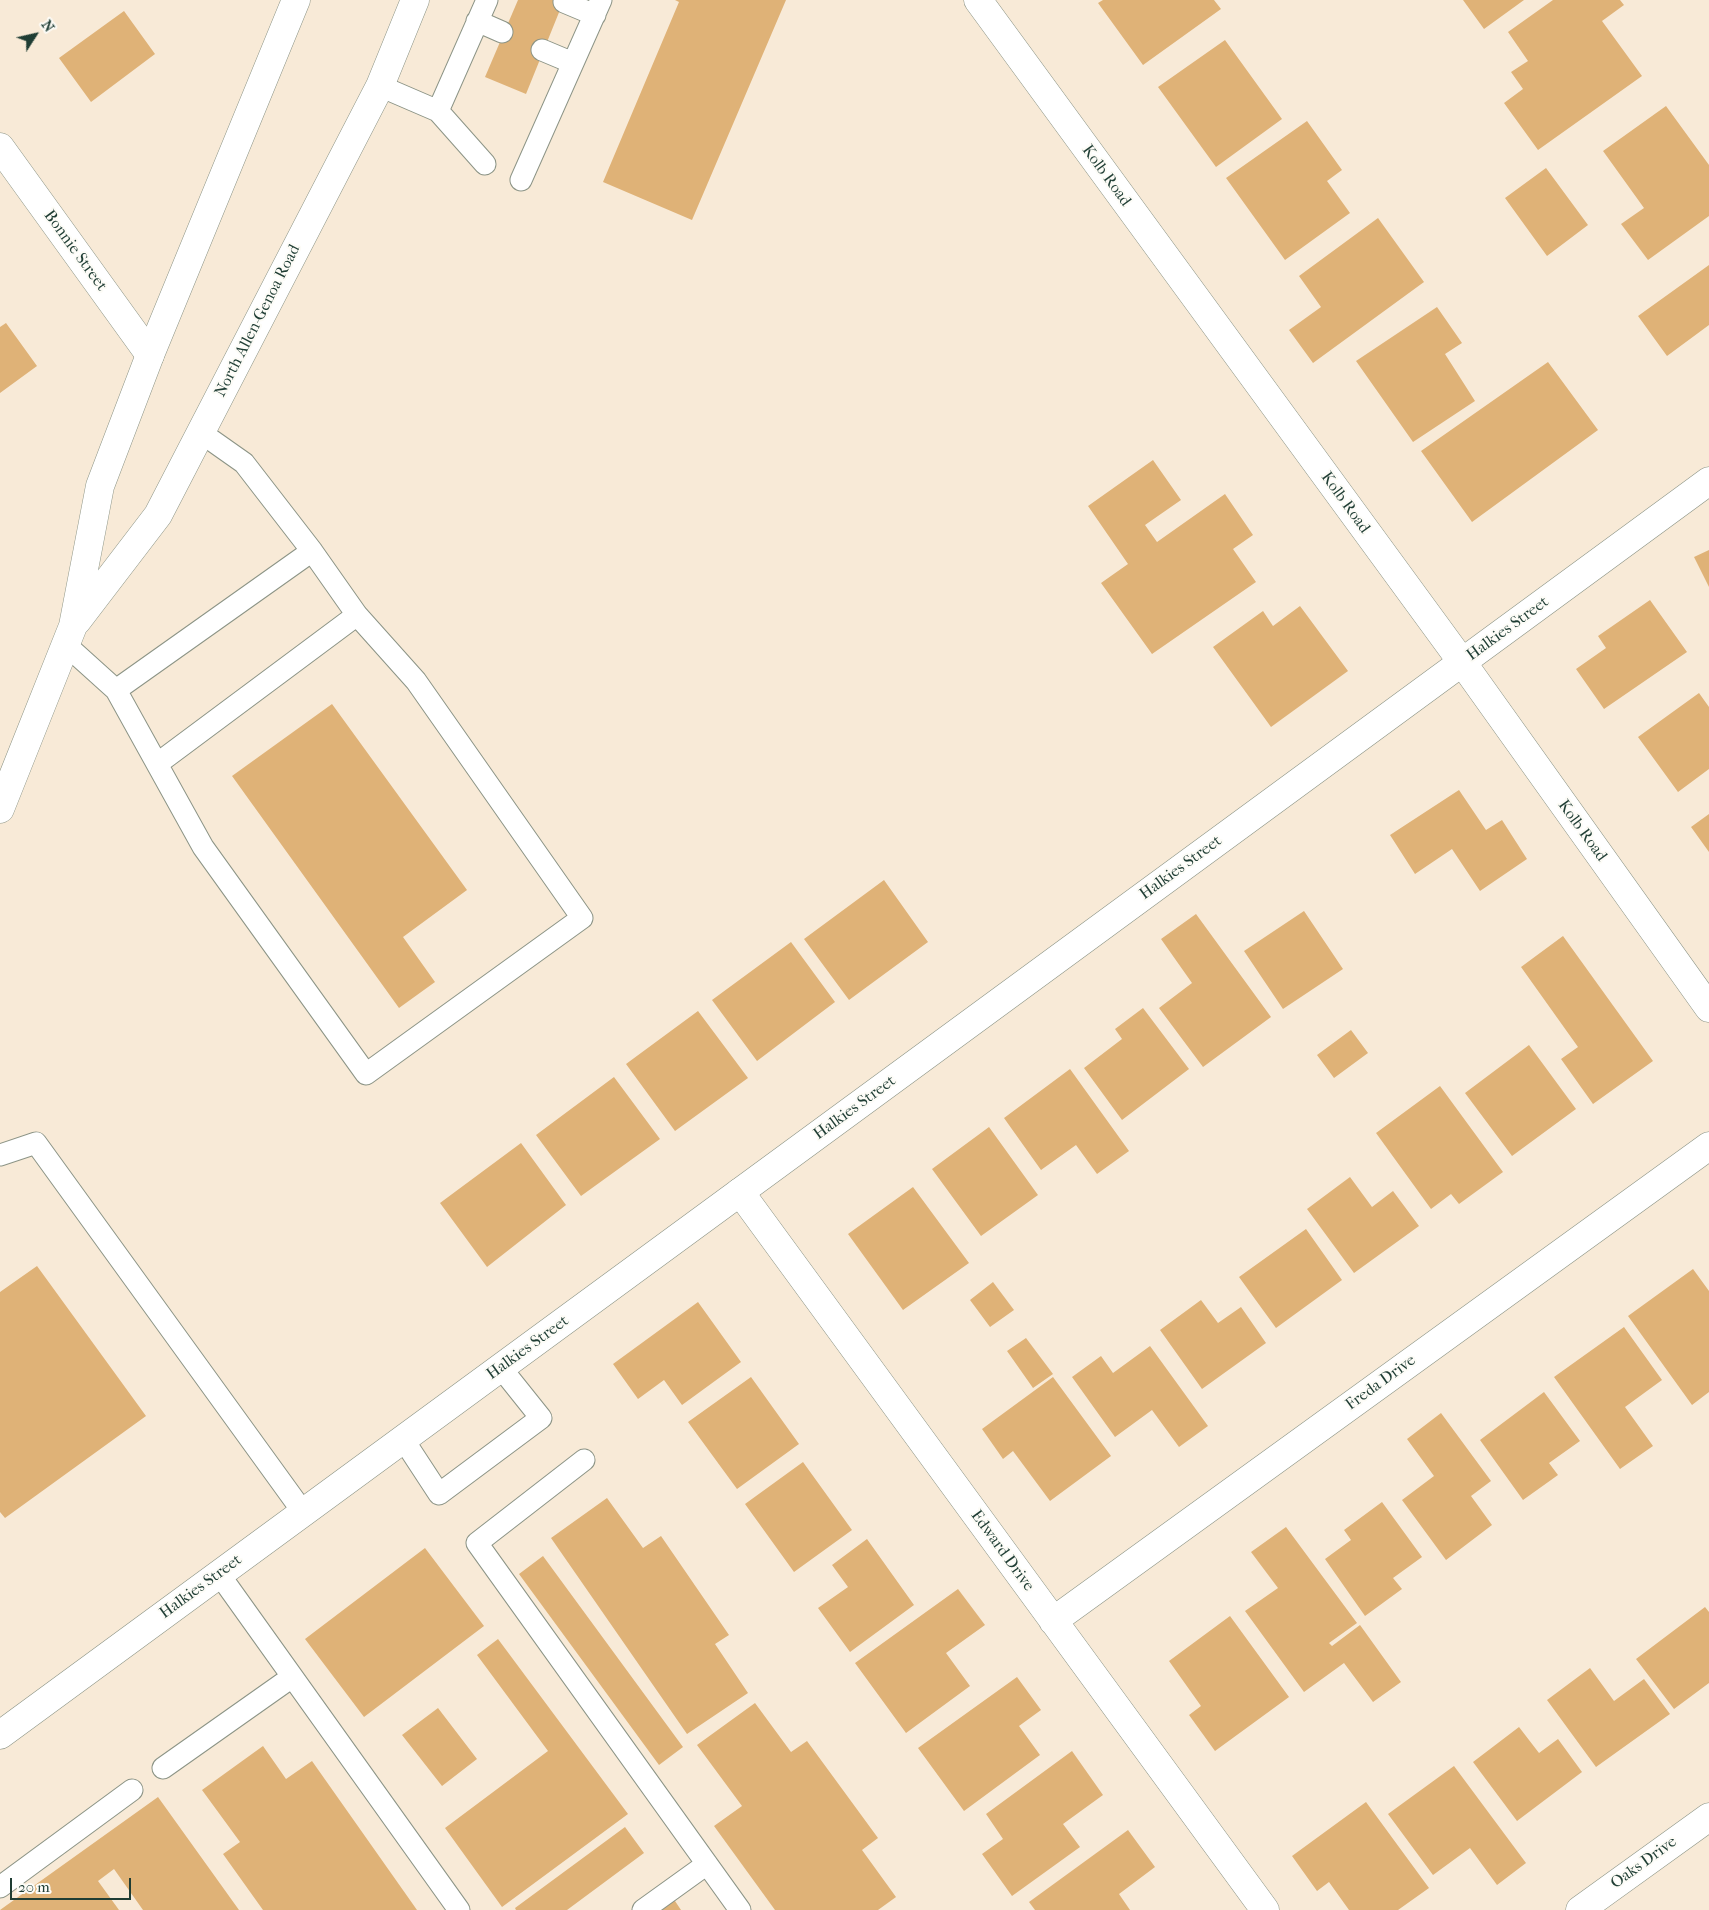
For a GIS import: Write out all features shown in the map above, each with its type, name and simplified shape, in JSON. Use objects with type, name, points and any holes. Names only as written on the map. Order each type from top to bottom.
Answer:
[{"type":"street","name":"North Allen-Genoa Road","points":[[0,809],[69,635],[100,486],[150,355],[296,0]]},
{"type":"street","name":"North Allen-Genoa Road","points":[[69,635],[158,515],[380,86],[415,0]]},
{"type":"street","name":"Kolb Road","points":[[978,0],[1462,662],[1709,1008]]},
{"type":"street","name":"Bonnie Street","points":[[0,147],[150,355]]},
{"type":"street","name":"Halkies Street","points":[[0,1735],[1709,481]]},
{"type":"street","name":"Freda Drive","points":[[1053,1621],[1709,1146]]},
{"type":"street","name":"Edward Drive","points":[[740,1192],[1265,1910]]},
{"type":"street","name":"Oaks Drive","points":[[1580,1910],[1709,1817]]},
{"type":"lane","points":[[438,111],[487,0]]},
{"type":"lane","points":[[521,180],[598,7],[564,2]]},
{"type":"lane","points":[[477,21],[502,32]]},
{"type":"lane","points":[[542,50],[573,63]]},
{"type":"lane","points":[[380,86],[438,111],[485,164]]},
{"type":"lane","points":[[69,635],[116,690],[203,847],[366,1074],[582,918],[416,681],[357,615],[312,551],[244,463],[200,432]]},
{"type":"lane","points":[[116,690],[312,551]]},
{"type":"lane","points":[[157,764],[357,615]]},
{"type":"lane","points":[[0,1155],[36,1143],[303,1512]]},
{"type":"lane","points":[[403,1439],[438,1494],[541,1418],[501,1368]]},
{"type":"lane","points":[[584,1460],[477,1543],[740,1910]]},
{"type":"lane","points":[[219,1574],[460,1910]]},
{"type":"lane","points":[[163,1768],[292,1677]]},
{"type":"lane","points":[[0,1887],[132,1790]]},
{"type":"lane","points":[[643,1910],[707,1864]]},
{"type":"building","points":[[518,0],[564,0],[526,94],[485,77]]},
{"type":"building","points":[[675,0],[786,0],[692,220],[603,182],[679,2]]},
{"type":"building","points":[[1103,0],[1214,0],[1221,9],[1143,65],[1098,3]]},
{"type":"building","points":[[1463,0],[1524,0],[1484,29]]},
{"type":"building","points":[[1553,0],[1620,0],[1624,5],[1602,21],[1642,76],[1538,150],[1504,103],[1523,89],[1511,72],[1528,61],[1508,32]]},
{"type":"building","points":[[124,11],[155,54],[91,102],[59,58]]},
{"type":"building","points":[[1225,40],[1282,119],[1216,167],[1158,87]]},
{"type":"building","points":[[1666,106],[1709,165],[1709,216],[1648,260],[1621,224],[1644,208],[1603,151]]},
{"type":"building","points":[[1307,121],[1342,170],[1327,181],[1350,213],[1285,260],[1226,178]]},
{"type":"building","points":[[1546,168],[1588,225],[1547,256],[1505,198]]},
{"type":"building","points":[[1378,218],[1424,282],[1313,363],[1289,330],[1321,307],[1299,276]]},
{"type":"building","points":[[1709,265],[1709,325],[1667,356],[1638,316]]},
{"type":"building","points":[[1437,307],[1462,343],[1445,354],[1475,401],[1413,442],[1356,361]]},
{"type":"building","points":[[6,323],[37,366],[0,393],[0,327]]},
{"type":"building","points":[[1548,362],[1598,430],[1472,522],[1421,451]]},
{"type":"building","points":[[1153,460],[1181,500],[1145,525],[1157,542],[1225,494],[1253,535],[1233,549],[1256,582],[1152,654],[1101,583],[1128,564],[1088,506]]},
{"type":"building","points":[[1709,550],[1709,587],[1694,557]]},
{"type":"building","points":[[1650,600],[1687,652],[1604,709],[1576,669],[1606,648],[1598,636]]},
{"type":"building","points":[[1300,606],[1348,671],[1271,727],[1213,647],[1263,611],[1273,626]]},
{"type":"building","points":[[1699,693],[1709,707],[1709,769],[1678,792],[1638,737]]},
{"type":"building","points":[[332,704],[467,890],[403,937],[435,982],[399,1008],[232,776]]},
{"type":"building","points":[[1459,790],[1486,830],[1502,820],[1527,859],[1480,891],[1452,849],[1415,874],[1390,835]]},
{"type":"building","points":[[1709,814],[1709,852],[1691,827]]},
{"type":"building","points":[[884,880],[928,942],[849,1000],[804,939]]},
{"type":"building","points":[[1304,911],[1343,969],[1283,1009],[1244,951]]},
{"type":"building","points":[[1196,914],[1271,1017],[1203,1067],[1159,1008],[1192,983],[1161,939]]},
{"type":"building","points":[[1563,936],[1653,1061],[1593,1104],[1561,1059],[1578,1047],[1521,967]]},
{"type":"building","points":[[791,942],[835,1002],[757,1061],[712,1000]]},
{"type":"building","points":[[1143,1008],[1189,1069],[1122,1120],[1084,1068],[1122,1039],[1115,1029]]},
{"type":"building","points":[[698,1011],[748,1078],[675,1131],[626,1064]]},
{"type":"building","points":[[1351,1030],[1368,1053],[1334,1078],[1317,1055]]},
{"type":"building","points":[[1529,1045],[1576,1109],[1512,1156],[1465,1093]]},
{"type":"building","points":[[1070,1069],[1129,1151],[1097,1174],[1076,1145],[1041,1170],[1004,1118]]},
{"type":"building","points":[[614,1077],[660,1139],[581,1196],[536,1135]]},
{"type":"building","points":[[1440,1086],[1503,1172],[1459,1204],[1451,1194],[1431,1209],[1376,1133]]},
{"type":"building","points":[[989,1127],[1038,1195],[981,1236],[932,1169]]},
{"type":"building","points":[[521,1143],[566,1205],[487,1267],[440,1203]]},
{"type":"building","points":[[1350,1177],[1372,1207],[1393,1191],[1419,1226],[1354,1273],[1307,1209]]},
{"type":"building","points":[[913,1187],[969,1263],[903,1310],[848,1234]]},
{"type":"building","points":[[1306,1229],[1342,1280],[1276,1328],[1239,1277]]},
{"type":"building","points":[[37,1266],[146,1416],[5,1518],[0,1512],[0,1292]]},
{"type":"building","points":[[1693,1269],[1709,1291],[1709,1392],[1692,1405],[1628,1316]]},
{"type":"building","points":[[993,1282],[1014,1310],[990,1327],[970,1300]]},
{"type":"building","points":[[1201,1300],[1218,1323],[1241,1307],[1266,1343],[1202,1389],[1160,1330]]},
{"type":"building","points":[[698,1302],[741,1362],[682,1405],[664,1380],[638,1399],[613,1364]]},
{"type":"building","points":[[1624,1327],[1662,1380],[1625,1407],[1653,1446],[1620,1469],[1554,1377]]},
{"type":"building","points":[[1026,1338],[1053,1374],[1033,1388],[1007,1351]]},
{"type":"building","points":[[1150,1346],[1208,1426],[1179,1447],[1152,1410],[1115,1437],[1072,1377],[1101,1356],[1113,1373]]},
{"type":"building","points":[[751,1377],[799,1444],[737,1489],[688,1422]]},
{"type":"building","points":[[1053,1377],[1111,1456],[1050,1501],[1013,1451],[1003,1459],[982,1429]]},
{"type":"building","points":[[1544,1392],[1580,1441],[1549,1463],[1558,1475],[1523,1500],[1480,1440]]},
{"type":"building","points":[[1441,1413],[1491,1481],[1471,1496],[1492,1525],[1446,1560],[1402,1500],[1434,1476],[1407,1439]]},
{"type":"building","points":[[803,1462],[852,1530],[794,1572],[745,1504]]},
{"type":"building","points":[[607,1498],[643,1548],[661,1536],[729,1635],[715,1644],[748,1693],[687,1734],[551,1538]]},
{"type":"building","points":[[1382,1502],[1422,1557],[1393,1578],[1402,1589],[1365,1616],[1325,1559],[1351,1540],[1344,1530]]},
{"type":"building","points":[[1286,1527],[1357,1623],[1329,1643],[1332,1646],[1360,1625],[1401,1682],[1373,1702],[1344,1663],[1304,1692],[1245,1611],[1278,1588],[1251,1552]]},
{"type":"building","points":[[867,1539],[914,1605],[850,1652],[818,1608],[848,1587],[832,1565]]},
{"type":"building","points":[[425,1548],[484,1626],[364,1717],[305,1639]]},
{"type":"building","points":[[543,1556],[683,1747],[659,1765],[519,1574]]},
{"type":"building","points":[[958,1589],[985,1625],[946,1653],[970,1686],[906,1733],[855,1663]]},
{"type":"building","points":[[1705,1607],[1709,1612],[1709,1683],[1674,1709],[1636,1659]]},
{"type":"building","points":[[1230,1616],[1289,1697],[1215,1751],[1189,1715],[1201,1706],[1169,1661]]},
{"type":"building","points":[[498,1639],[628,1814],[502,1907],[445,1828],[548,1751],[477,1655]]},
{"type":"building","points":[[1590,1668],[1614,1701],[1644,1679],[1670,1714],[1596,1767],[1547,1700]]},
{"type":"building","points":[[1017,1677],[1041,1710],[1019,1726],[1040,1755],[964,1811],[918,1748]]},
{"type":"building","points":[[755,1703],[791,1752],[807,1741],[878,1838],[862,1850],[896,1897],[878,1910],[775,1910],[714,1826],[742,1806],[697,1745]]},
{"type":"building","points":[[438,1708],[477,1759],[442,1786],[402,1735]]},
{"type":"building","points":[[1519,1727],[1539,1753],[1558,1739],[1582,1772],[1517,1821],[1473,1762]]},
{"type":"building","points":[[263,1746],[286,1779],[312,1761],[417,1910],[263,1910],[223,1854],[240,1842],[202,1790]]},
{"type":"building","points":[[1072,1751],[1103,1795],[1063,1824],[1080,1847],[1012,1896],[982,1854],[1003,1839],[986,1814]]},
{"type":"building","points":[[1454,1766],[1526,1863],[1497,1885],[1470,1848],[1433,1875],[1388,1814]]},
{"type":"building","points":[[158,1797],[239,1910],[143,1910],[114,1869],[98,1881],[119,1910],[0,1910]]},
{"type":"building","points":[[1366,1802],[1429,1888],[1398,1910],[1349,1910],[1329,1882],[1317,1891],[1292,1856]]},
{"type":"building","points":[[625,1827],[644,1853],[567,1910],[516,1910],[515,1908]]},
{"type":"building","points":[[1128,1830],[1155,1867],[1119,1894],[1130,1910],[1035,1910],[1029,1902]]},
{"type":"building","points":[[673,1898],[681,1910],[656,1910]]}]
